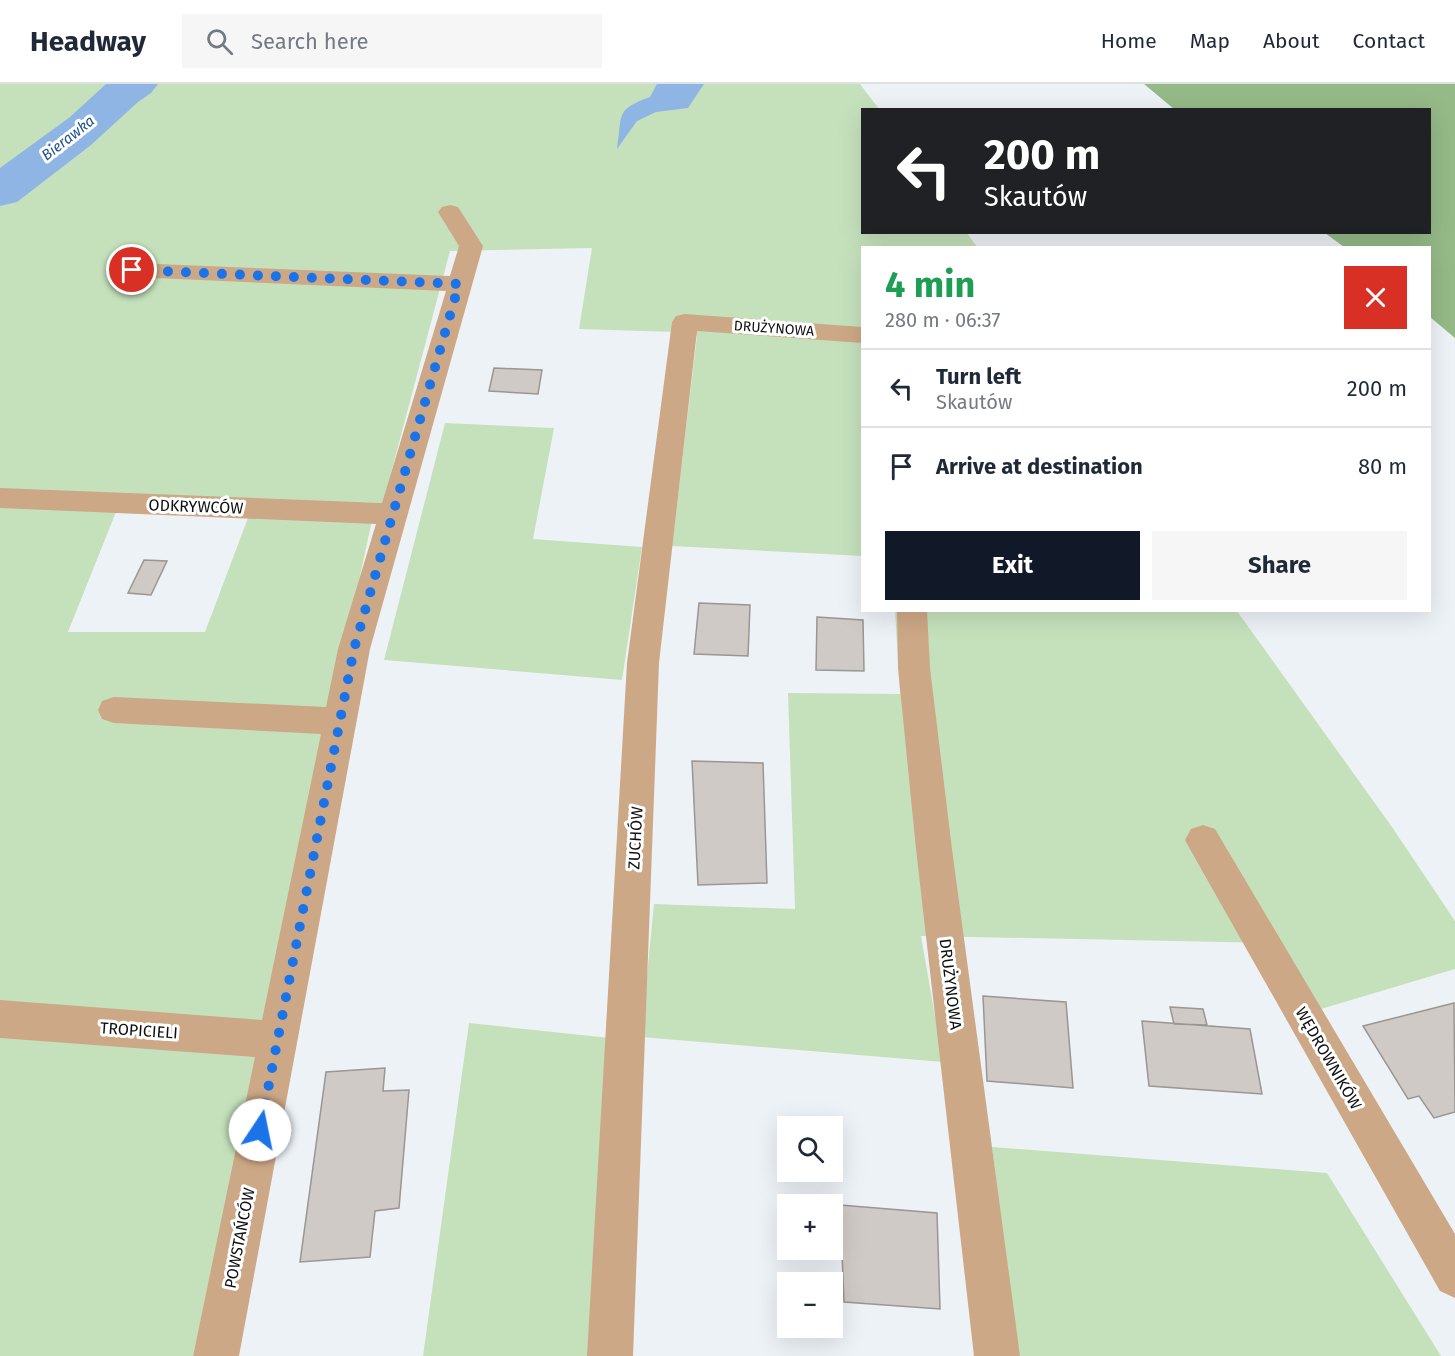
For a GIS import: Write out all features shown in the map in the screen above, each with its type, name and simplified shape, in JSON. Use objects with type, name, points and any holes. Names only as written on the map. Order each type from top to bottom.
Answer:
[{"type":"street","name":"POWSTAŃCÓW","points":[[216,1356],[354,649],[471,246],[450,212]]},
{"type":"street","points":[[132,270],[459,284]]},
{"type":"street","name":"DRUŻYNOWA","points":[[685,322],[861,335]]},
{"type":"street","name":"ZUCHÓW","points":[[610,1356],[643,663],[685,322]]},
{"type":"street","name":"ODKRYWCÓW","points":[[0,498],[393,514]]},
{"type":"street","name":"DRUŻYNOWA","points":[[912,612],[914,668],[934,849],[997,1356]]},
{"type":"street","points":[[114,710],[340,721]]},
{"type":"street","name":"WĘDROWNIKÓW","points":[[1203,840],[1455,1276]]},
{"type":"street","name":"TROPICIELI","points":[[0,1019],[277,1040]]},
{"type":"green space","points":[[0,84],[860,84],[878,108],[861,108],[861,234],[968,234],[976,246],[861,246],[861,556],[672,546],[697,336],[675,332],[579,329],[592,248],[450,251],[383,503],[122,497],[68,632],[205,632],[248,518],[372,520],[193,1356],[0,1356]]},
{"type":"green space","points":[[1144,84],[1455,84],[1455,338],[1431,318],[1431,246],[1343,246],[1326,234],[1431,234],[1431,108],[1173,108]]},
{"type":"green space","points":[[445,423],[554,428],[533,539],[642,547],[622,680],[384,660]]},
{"type":"green space","points":[[895,612],[1238,612],[1392,827],[1455,921],[1455,969],[1321,1009],[1276,943],[921,936],[943,1062],[641,1037],[654,904],[795,909],[788,693],[900,694]]},
{"type":"green space","points":[[469,1023],[610,1038],[595,1356],[423,1356]]},
{"type":"green space","points":[[992,1147],[1327,1173],[1441,1356],[1018,1356]]},
{"type":"water","points":[[657,84],[704,84],[688,108],[656,112],[637,121],[617,149],[622,115],[625,110],[650,97]]},
{"type":"building","points":[[494,368],[542,370],[538,394],[489,391]]},
{"type":"building","points":[[144,560],[167,561],[151,595],[128,593]]},
{"type":"building","points":[[699,603],[750,605],[748,656],[694,654]]},
{"type":"building","points":[[817,617],[863,620],[864,671],[816,670]]},
{"type":"building","points":[[692,761],[763,763],[767,883],[698,885]]},
{"type":"building","points":[[983,996],[1066,1002],[1073,1088],[987,1081]]},
{"type":"building","points":[[1454,1003],[1455,1112],[1434,1118],[1419,1096],[1408,1099],[1363,1026]]},
{"type":"building","points":[[1170,1007],[1203,1009],[1207,1025],[1174,1024]]},
{"type":"building","points":[[1142,1021],[1250,1029],[1262,1094],[1149,1086]]},
{"type":"building","points":[[385,1068],[383,1091],[409,1090],[399,1208],[375,1211],[370,1257],[300,1262],[326,1072]]},
{"type":"building","points":[[843,1205],[937,1213],[940,1309],[844,1302]]},
{"type":"waterway","name":"Bierawka","points":[[0,192],[86,127],[116,98],[136,84]]},
{"type":"route","points":[[132,270],[459,284],[354,649],[260,1130]]}]
